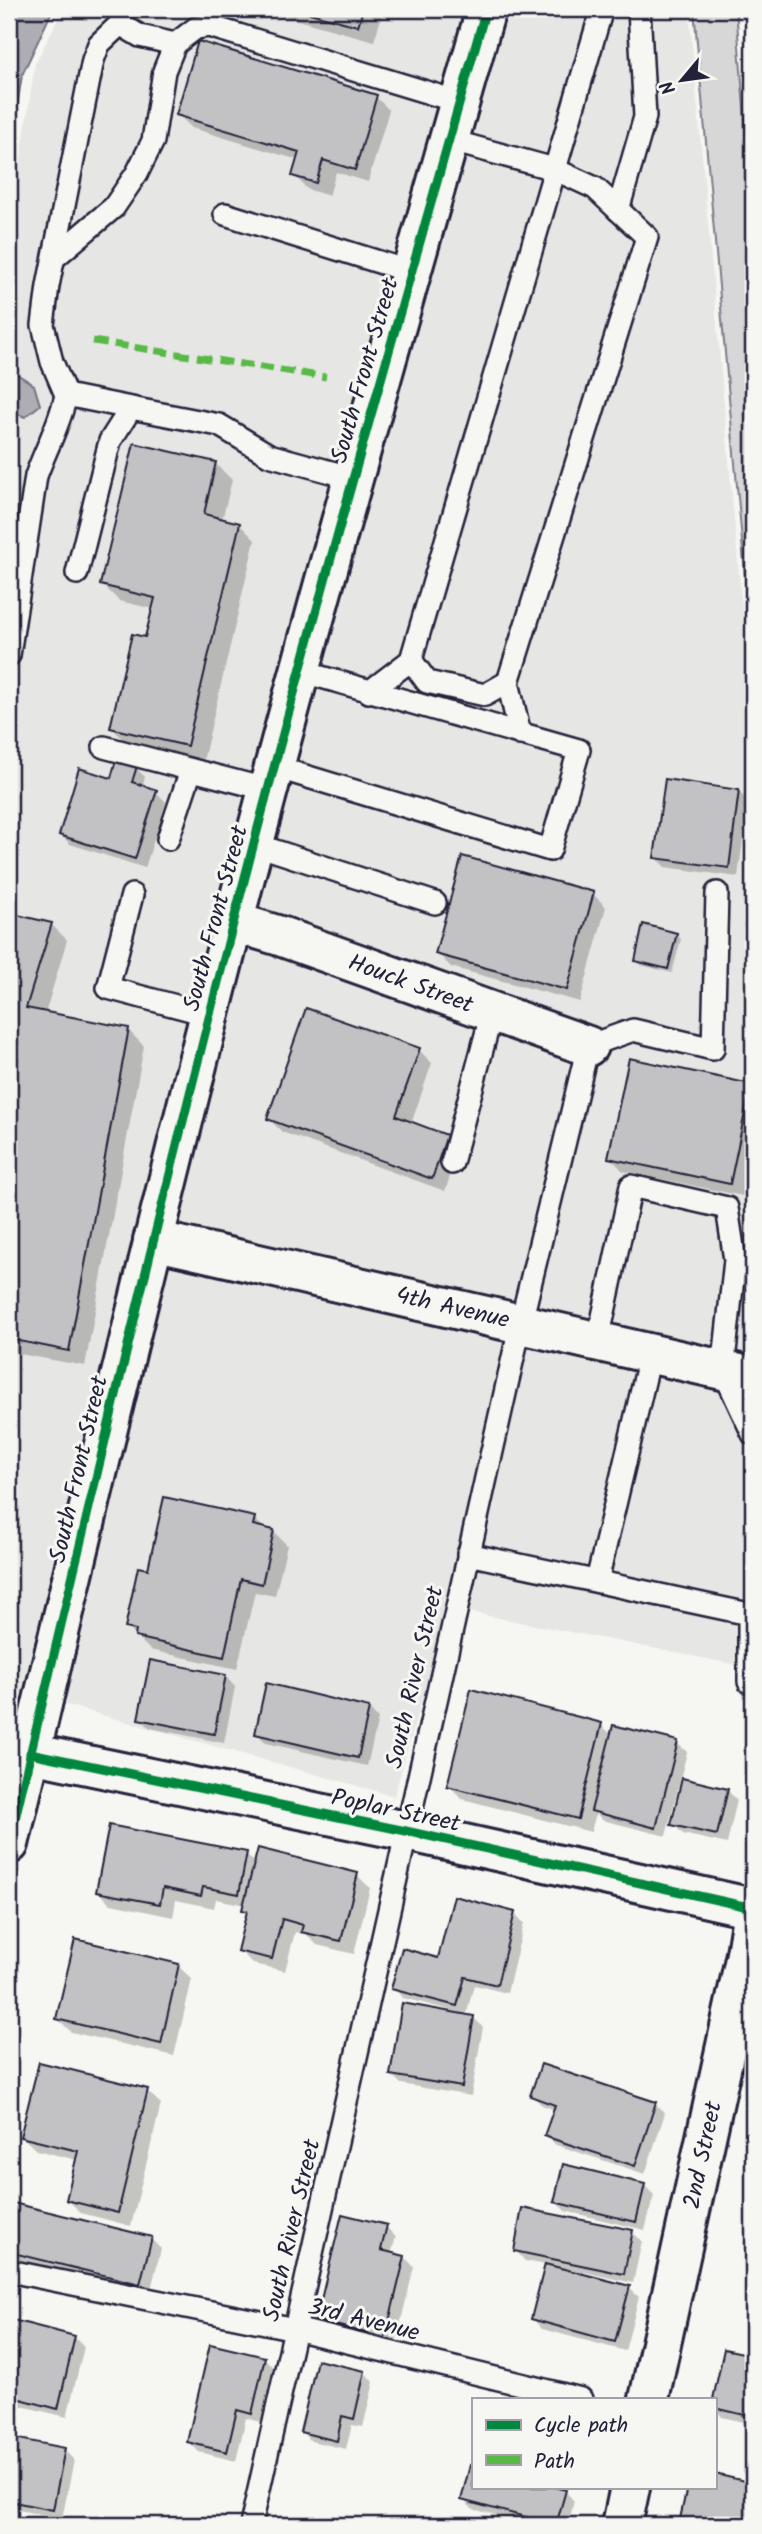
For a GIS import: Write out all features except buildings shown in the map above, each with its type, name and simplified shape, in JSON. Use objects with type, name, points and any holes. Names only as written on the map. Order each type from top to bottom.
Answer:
[{"type":"street","name":"South Front Street","points":[[9,1844],[153,1240],[254,844],[486,9]]},
{"type":"street","name":"Houck Street","points":[[234,922],[588,1046]]},
{"type":"street","name":"4th Avenue","points":[[153,1240],[738,1373]]},
{"type":"street","name":"Poplar Street","points":[[30,1754],[406,1831],[753,1909]]},
{"type":"street","name":"2nd Street","points":[[649,2398],[746,1954],[753,1909]]},
{"type":"street","points":[[622,2525],[630,2488]]},
{"type":"lane","points":[[369,692],[411,660],[602,9]]},
{"type":"lane","points":[[618,210],[645,117],[639,9]]},
{"type":"lane","points":[[9,655],[36,476],[61,419],[66,395],[52,362],[43,324],[48,286],[93,60],[99,44],[120,24],[140,36],[175,44]]},
{"type":"lane","points":[[55,257],[114,207],[137,173],[153,141],[164,71],[175,44],[195,28],[209,26],[459,102]]},
{"type":"lane","points":[[448,140],[554,169],[595,188],[647,237],[508,682],[520,734]]},
{"type":"lane","points":[[225,214],[411,272]]},
{"type":"lane","points":[[66,395],[219,425],[269,455],[354,478]]},
{"type":"lane","points":[[77,573],[110,441],[131,408]]},
{"type":"lane","points":[[411,660],[427,682],[485,695],[508,682]]},
{"type":"lane","points":[[104,747],[191,769],[272,778],[550,850],[579,750],[300,671]]},
{"type":"lane","points":[[168,839],[191,769]]},
{"type":"lane","points":[[254,844],[435,903]]},
{"type":"lane","points":[[588,1046],[633,1030],[713,1049],[716,893]]},
{"type":"lane","points":[[132,895],[108,988],[210,1015]]},
{"type":"lane","points":[[452,1163],[492,1012]]},
{"type":"lane","name":"South River Street","points":[[251,2525],[468,1554],[588,1046]]},
{"type":"lane","points":[[598,1340],[631,1186],[727,1208],[735,1260],[738,1373],[753,1434]]},
{"type":"lane","points":[[597,1581],[651,1352]]},
{"type":"lane","points":[[468,1554],[751,1612],[749,1682],[753,1683]]},
{"type":"lane","name":"3rd Avenue","points":[[9,2271],[295,2329],[577,2398]]},
{"type":"shaded area","points":[[9,9],[53,9],[22,75],[9,157]]},
{"type":"shaded area","points":[[63,9],[689,9],[753,732],[753,1668],[448,1608],[394,1796],[12,1690],[9,1684],[9,238],[35,64]]},
{"type":"shaded area","points":[[694,9],[736,9],[753,219],[753,663]]},
{"type":"shaded area","points":[[9,369],[34,385],[40,405],[25,417],[9,410]]},
{"type":"marked path","points":[[93,341],[326,377]]},
{"type":"cycle path","points":[[9,1844],[153,1242],[244,881],[332,553],[486,9]]},
{"type":"cycle path","points":[[30,1753],[406,1831],[753,1908]]}]
